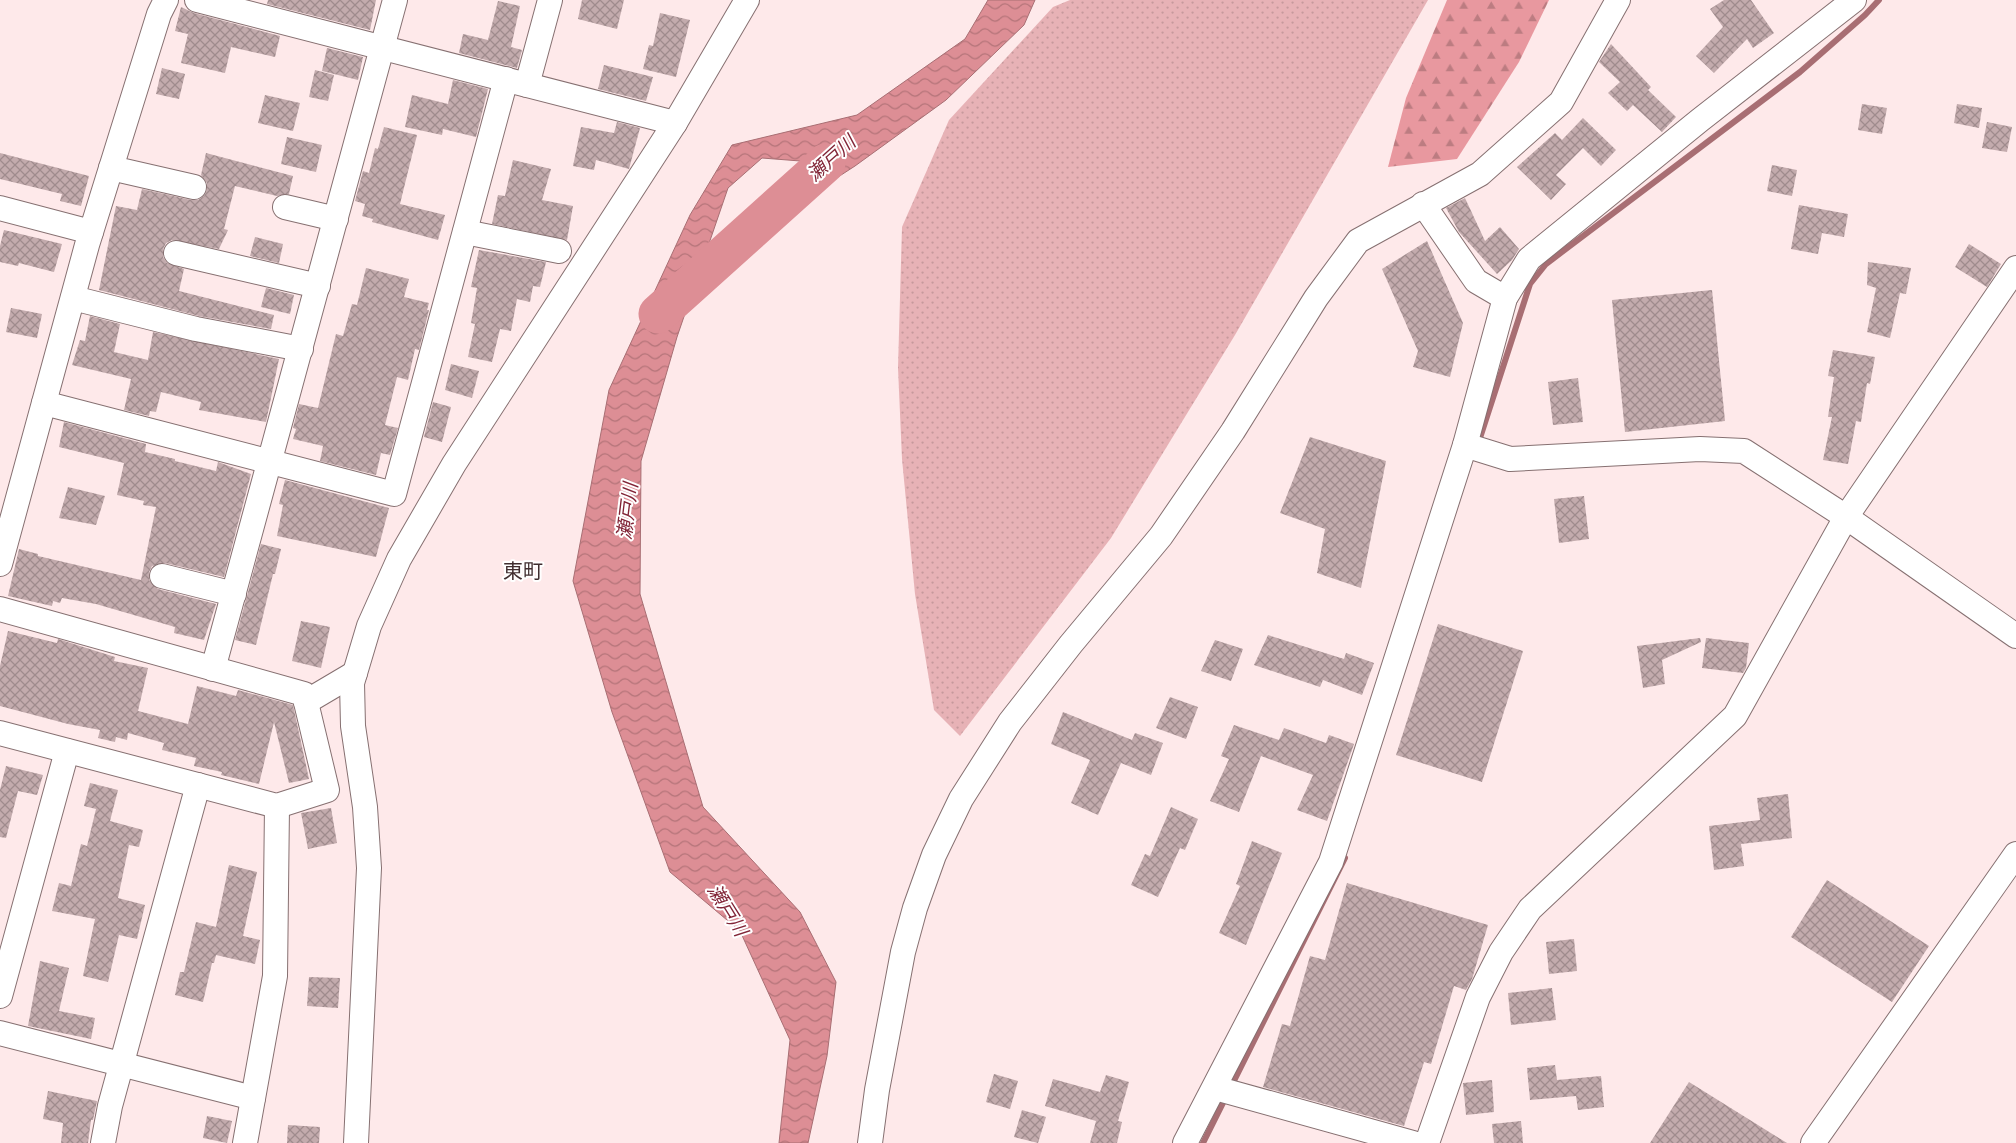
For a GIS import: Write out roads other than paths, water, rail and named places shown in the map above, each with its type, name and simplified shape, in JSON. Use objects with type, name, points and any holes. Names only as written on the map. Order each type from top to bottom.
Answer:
[{"type":"street","points":[[0,564],[91,232],[166,0]]},
{"type":"street","points":[[196,0],[383,46],[675,123]]},
{"type":"street","points":[[214,669],[395,0]]},
{"type":"street","points":[[44,402],[394,494],[465,232],[517,82],[550,0]]},
{"type":"street","points":[[356,1143],[369,868],[364,807],[353,726],[352,683],[369,626],[399,558],[454,464],[675,123],[747,0]]},
{"type":"street","points":[[870,1143],[877,1090],[903,952],[915,908],[934,855],[961,799],[1010,722],[1071,644],[1161,536],[1233,432],[1316,298],[1358,241],[1480,174],[1561,102],[1618,0]]},
{"type":"street","points":[[1185,1143],[1331,862],[1465,445],[1505,298],[1530,260],[1700,120],[1854,0]]},
{"type":"street","points":[[111,168],[194,187]]},
{"type":"street","points":[[1423,204],[1476,281],[1505,298]]},
{"type":"street","points":[[285,207],[336,219]]},
{"type":"street","points":[[0,208],[91,232]]},
{"type":"street","points":[[465,232],[559,251]]},
{"type":"street","points":[[176,254],[318,286]]},
{"type":"street","points":[[1427,1143],[1478,997],[1501,952],[1530,909],[1735,716],[1846,518],[2016,268]]},
{"type":"street","points":[[73,298],[196,329],[300,349]]},
{"type":"street","points":[[1465,445],[1510,459],[1700,449],[1744,451],[1846,518],[2016,636]]},
{"type":"street","points":[[162,576],[234,594]]},
{"type":"street","points":[[0,609],[304,694],[327,790],[278,806],[0,733]]},
{"type":"street","points":[[306,702],[355,673]]},
{"type":"street","points":[[0,996],[67,751]]},
{"type":"street","points":[[103,1143],[121,1063],[198,785]]},
{"type":"street","points":[[246,1143],[275,976],[278,806]]},
{"type":"street","points":[[1813,1143],[2016,854]]},
{"type":"street","points":[[0,1033],[253,1098]]},
{"type":"street","points":[[1215,1088],[1413,1143]]},
{"type":"water","points":[[988,0],[1035,0],[1024,25],[946,100],[855,166],[770,221],[813,162],[762,158],[728,188],[677,337],[641,461],[640,594],[703,807],[800,912],[836,982],[827,1056],[808,1143],[779,1143],[790,1040],[740,931],[670,872],[612,712],[573,581],[609,390],[690,215],[732,145],[857,115],[965,39]]},
{"type":"waterway","points":[[1478,444],[1530,284],[1546,264],[1800,72],[1865,15],[1879,0]]},
{"type":"waterway","name":"瀬戸川","points":[[658,314],[826,163]]},
{"type":"waterway","points":[[1203,1143],[1345,858]]},
{"type":"district","name":"東町","points":[[523,571]]}]
